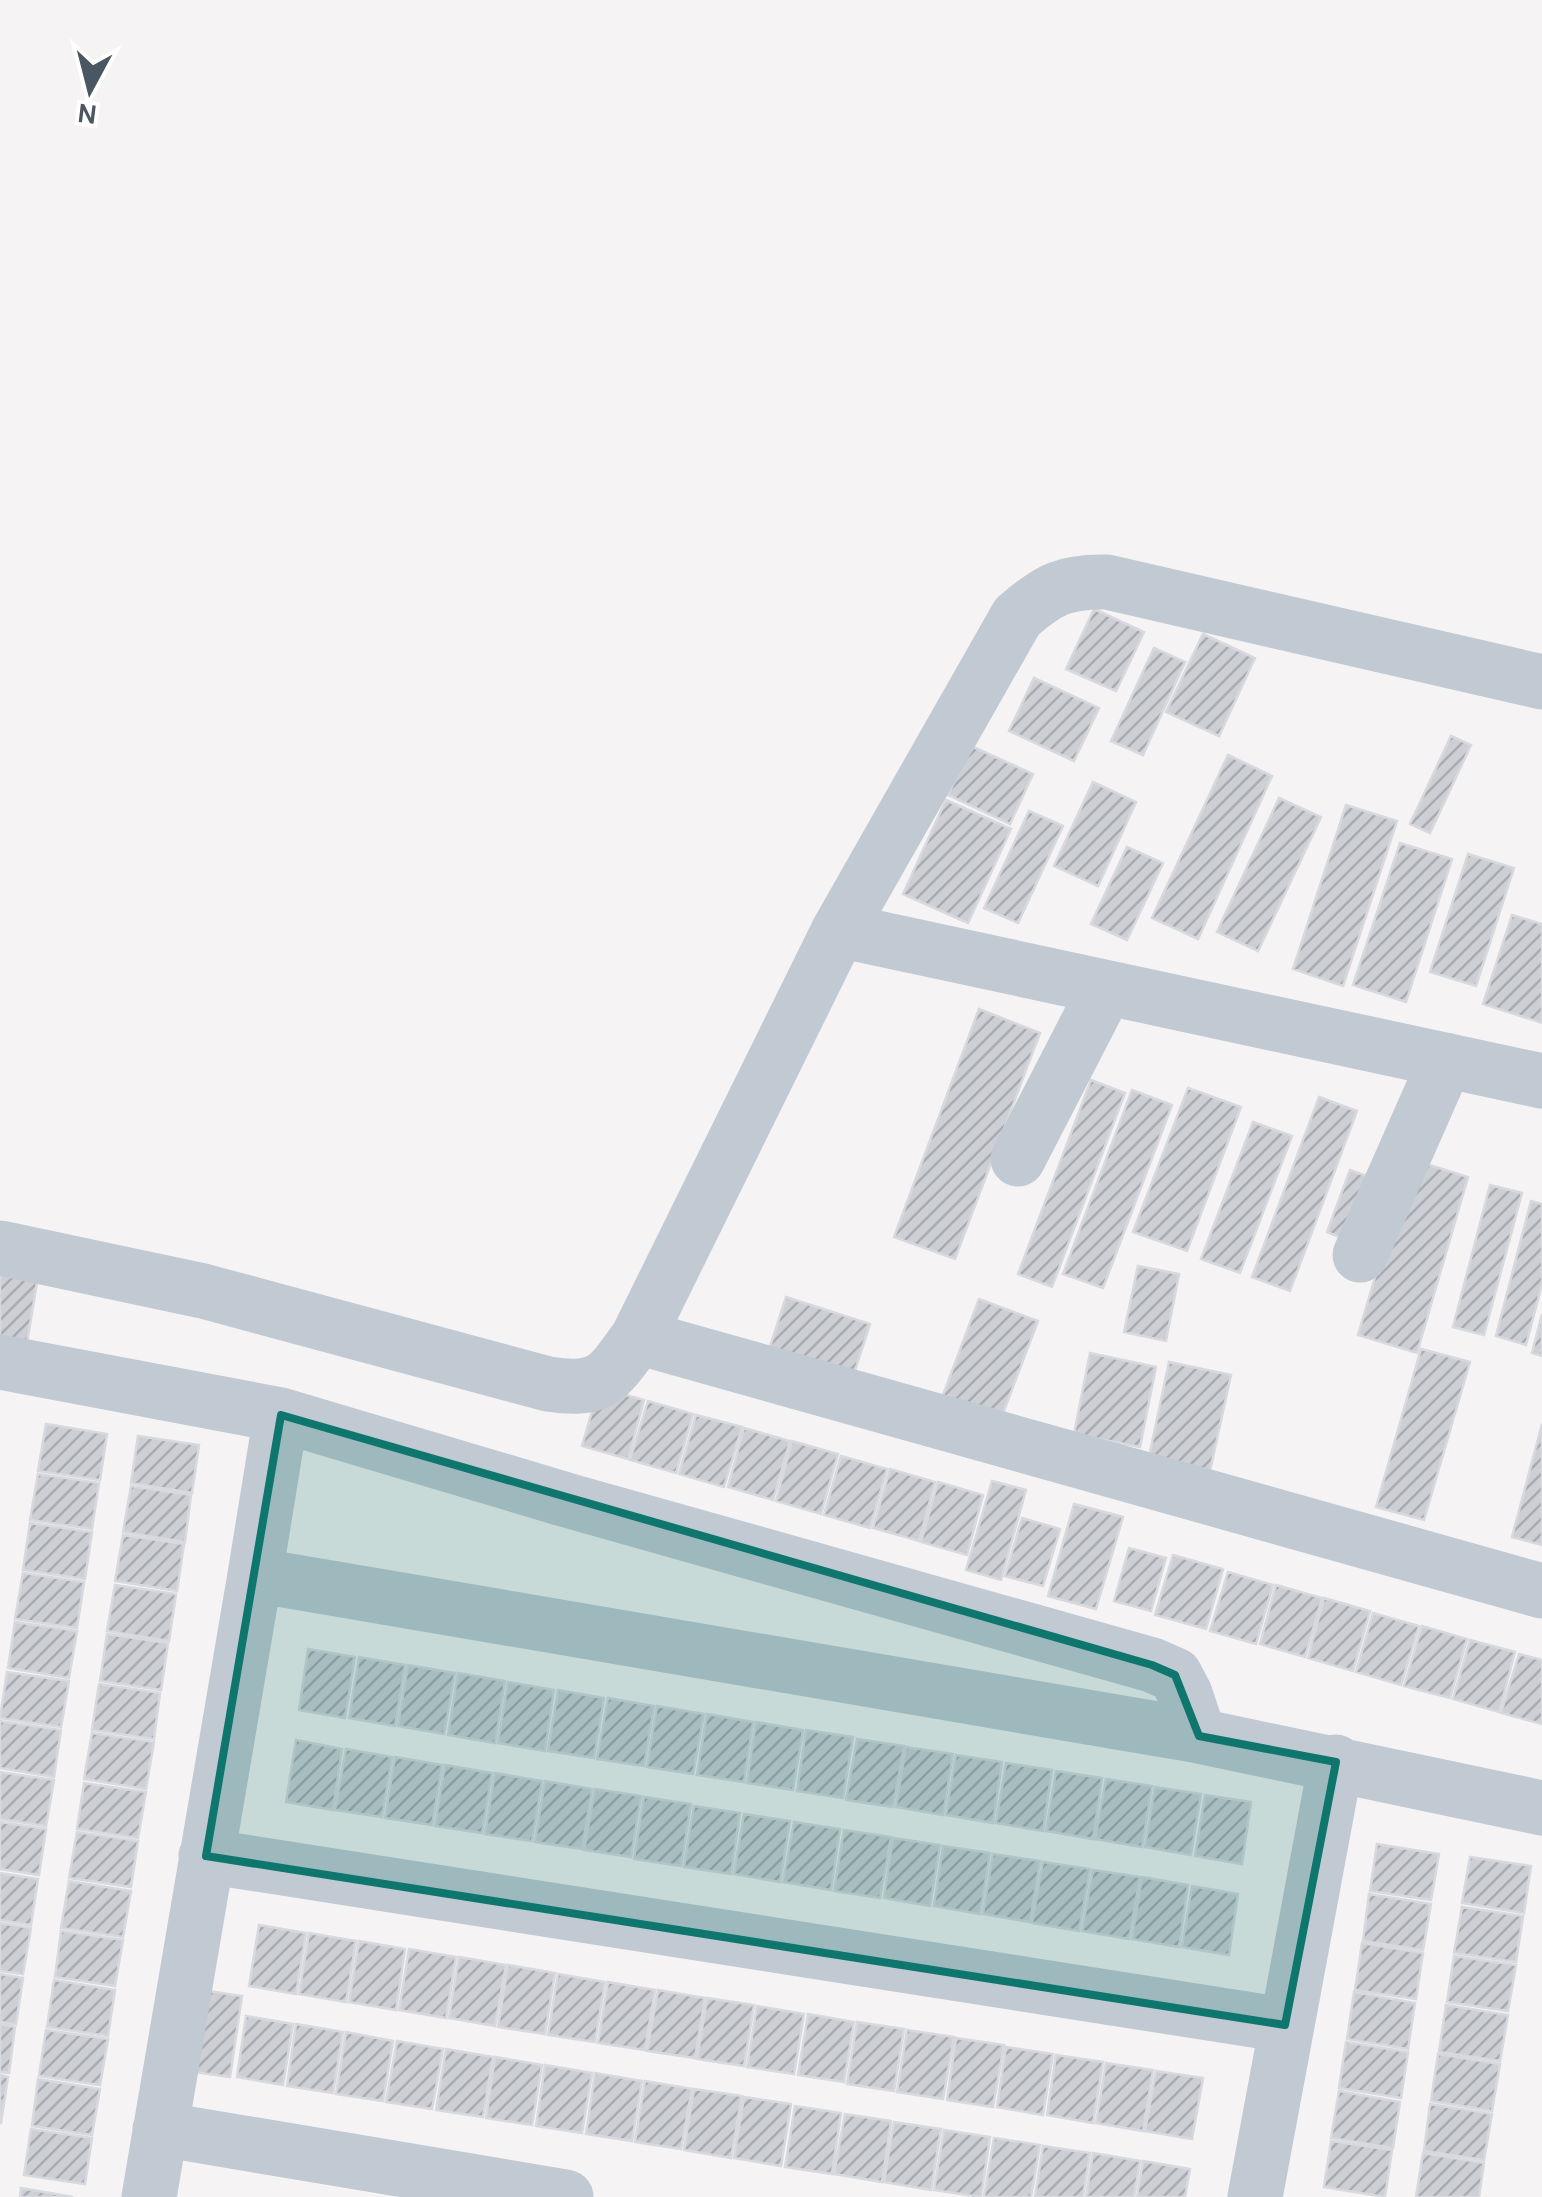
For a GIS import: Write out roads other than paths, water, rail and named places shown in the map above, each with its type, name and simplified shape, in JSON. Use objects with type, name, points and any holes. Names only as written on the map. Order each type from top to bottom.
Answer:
[{"type":"street","points":[[0,1248],[203,1292],[548,1384],[577,1388],[600,1384],[638,1338],[838,930],[1017,617],[1038,598],[1078,581],[1108,582],[1542,682]]},
{"type":"street","points":[[838,930],[1542,1081]]},
{"type":"street","points":[[1018,1160],[1106,988]]},
{"type":"street","points":[[1360,1255],[1446,1060]]},
{"type":"street","points":[[638,1338],[1542,1591]]},
{"type":"street","points":[[0,1362],[282,1415],[1152,1665],[1174,1675],[1200,1736]]},
{"type":"street","points":[[149,2197],[282,1415]]},
{"type":"street","points":[[255,1575],[1200,1736],[1542,1808]]},
{"type":"street","points":[[1256,2197],[1336,1762]]},
{"type":"street","points":[[206,1856],[1285,2026]]},
{"type":"street","points":[[160,2128],[566,2197]]}]
